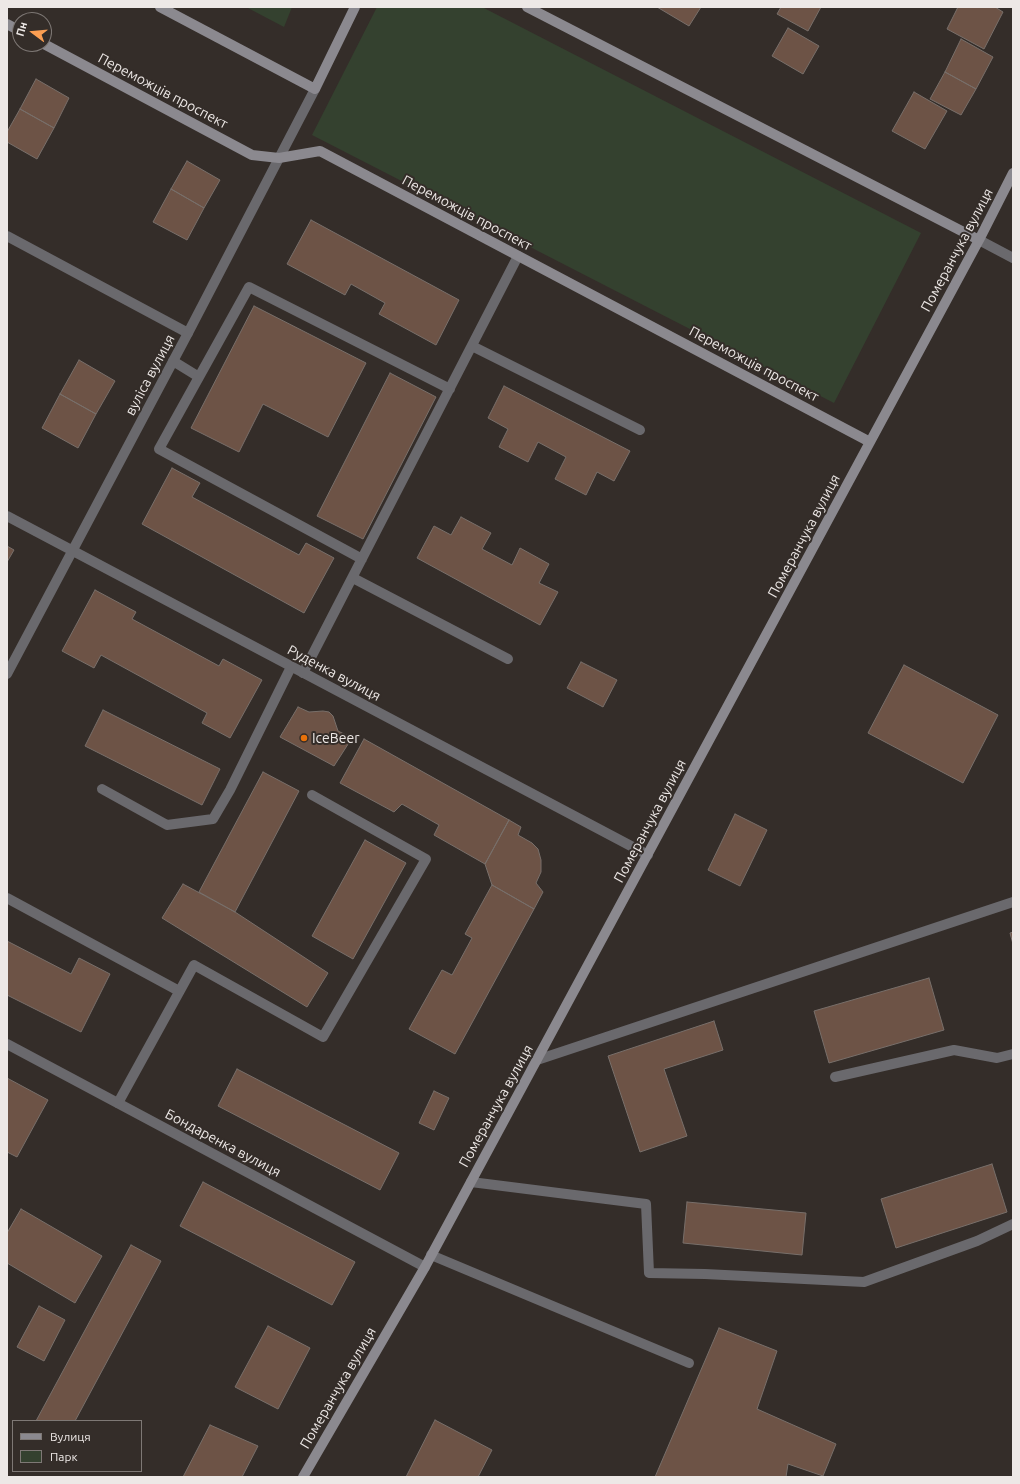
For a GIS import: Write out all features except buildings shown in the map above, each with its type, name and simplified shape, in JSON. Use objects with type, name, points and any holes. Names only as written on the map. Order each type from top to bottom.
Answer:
[{"type":"street","points":[[160,7],[315,89],[355,7]]},
{"type":"street","points":[[527,7],[1013,258]]},
{"type":"street","name":"Переможців проспект","points":[[52,48],[252,155],[279,158],[320,151],[870,442]]},
{"type":"street","name":"вуліса вулиця","points":[[7,674],[188,333],[315,89]]},
{"type":"street","name":"Померанчука вулиця","points":[[303,1477],[425,1267],[979,240],[1013,173]]},
{"type":"street","points":[[7,236],[188,333]]},
{"type":"street","points":[[303,673],[518,256]]},
{"type":"street","points":[[362,559],[159,449],[249,287],[450,389]]},
{"type":"street","points":[[472,346],[640,430]]},
{"type":"street","points":[[173,361],[199,377]]},
{"type":"street","name":"Руденка вулиця","points":[[7,516],[648,855]]},
{"type":"street","points":[[353,578],[508,659]]},
{"type":"street","points":[[102,789],[166,825],[213,818],[230,790],[291,667]]},
{"type":"street","points":[[118,1103],[194,964],[323,1037],[426,859],[312,795]]},
{"type":"street","points":[[7,898],[179,991]]},
{"type":"street","points":[[537,1060],[1013,902]]},
{"type":"street","name":"Бондаренка вулиця","points":[[7,1044],[425,1267]]},
{"type":"street","points":[[835,1077],[954,1050],[997,1058],[1013,1054]]},
{"type":"street","points":[[471,1182],[646,1204],[649,1273],[864,1282],[977,1241],[1013,1224]]},
{"type":"street","points":[[431,1255],[689,1363]]},
{"type":"green space","points":[[246,7],[292,7],[284,27]]},
{"type":"green space","points":[[377,7],[482,7],[921,233],[834,403],[312,135]]},
{"type":"place","name":"IceBeer","points":[[304,738]]}]
